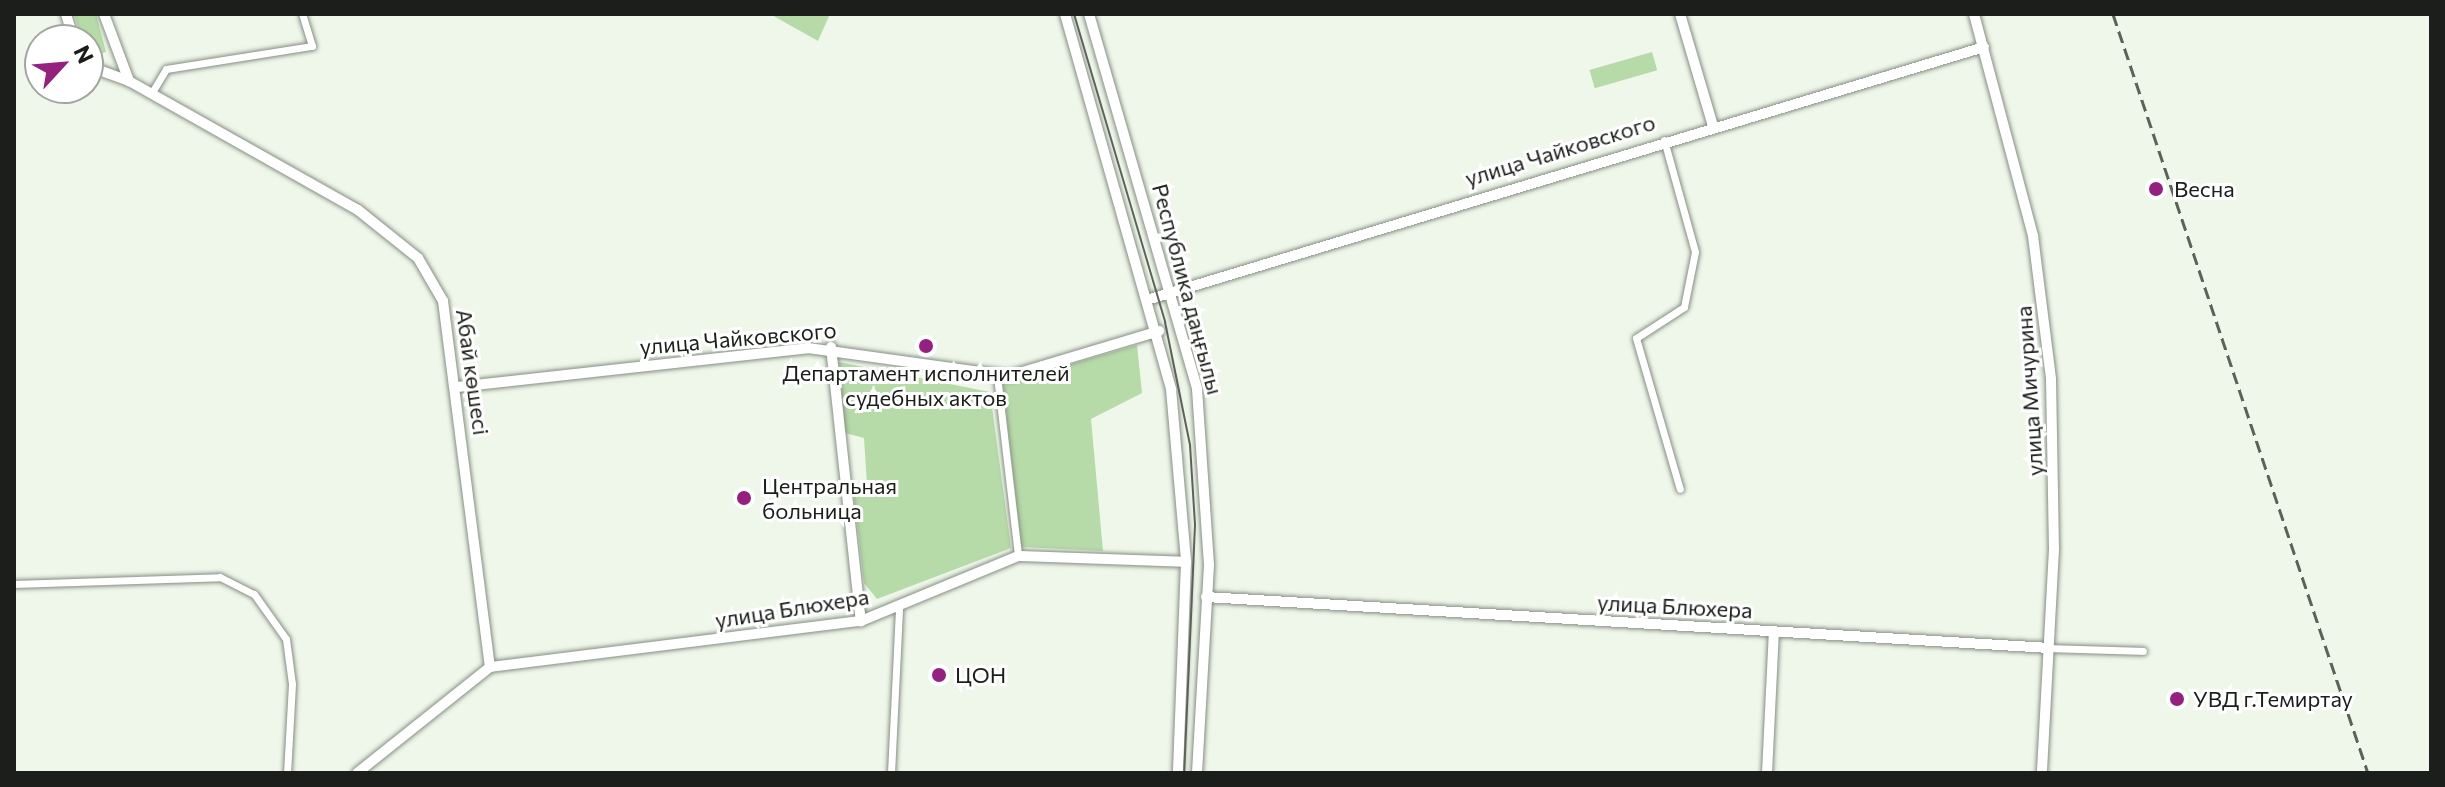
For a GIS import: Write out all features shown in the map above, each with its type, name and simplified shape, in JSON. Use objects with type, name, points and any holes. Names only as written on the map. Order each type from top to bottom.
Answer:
[{"type":"street","points":[[104,14],[113,45],[129,81]]},
{"type":"street","points":[[151,94],[166,69],[312,46],[302,14]]},
{"type":"street","name":"Республика даңғылы","points":[[1065,14],[1159,331],[1181,455],[1186,562],[1178,773]]},
{"type":"street","name":"Республика даңғылы","points":[[1089,14],[1172,293],[1206,460],[1206,597],[1197,773]]},
{"type":"street","points":[[1680,14],[1713,126]]},
{"type":"street","name":"улица Мичурина","points":[[1974,14],[2023,188],[2045,317],[2056,444],[2042,773]]},
{"type":"street","name":"улица Чайковского","points":[[1150,299],[1664,140],[1984,47]]},
{"type":"street","name":"Абай көшесі","points":[[104,72],[129,81],[400,240],[443,301],[457,387],[490,667]]},
{"type":"street","points":[[1664,140],[1695,252],[1684,307],[1636,338],[1680,489]]},
{"type":"street","name":"улица Чайковского","points":[[457,387],[831,347],[997,376],[1159,331]]},
{"type":"street","points":[[831,347],[861,621]]},
{"type":"street","points":[[997,376],[1018,556]]},
{"type":"street","name":"улица Блюхера","points":[[490,667],[861,621],[1018,556],[1186,562]]},
{"type":"street","points":[[14,584],[220,577],[254,594],[286,639],[292,684],[287,773]]},
{"type":"street","name":"улица Блюхера","points":[[1206,597],[2049,648],[2143,651]]},
{"type":"street","points":[[891,773],[899,607]]},
{"type":"street","points":[[1767,773],[1774,632]]},
{"type":"street","points":[[357,773],[490,667]]},
{"type":"green space","points":[[74,14],[96,14],[99,24],[77,24]]},
{"type":"green space","points":[[770,14],[830,14],[818,41]]},
{"type":"green space","points":[[1652,52],[1657,70],[1595,88],[1590,70]]},
{"type":"green space","points":[[1137,345],[1142,393],[1091,419],[1103,551],[1021,547],[1003,384]]},
{"type":"green space","points":[[839,362],[990,392],[1011,548],[877,599],[864,583],[854,496],[867,485],[864,438],[845,433]]},
{"type":"tram line","points":[[1074,14],[1165,322],[1190,445],[1195,525],[1184,773]]},
{"type":"railway","points":[[2113,14],[2368,773]]},
{"type":"place","name":"Весна","points":[[2156,189]]},
{"type":"place","name":"Департамент исполнителей судебных актов","points":[[926,346]]},
{"type":"place","name":"Центральная больница","points":[[744,498]]},
{"type":"place","name":"ЦОН","points":[[939,675]]},
{"type":"place","name":"УВД г.Темиртау","points":[[2177,699]]}]
